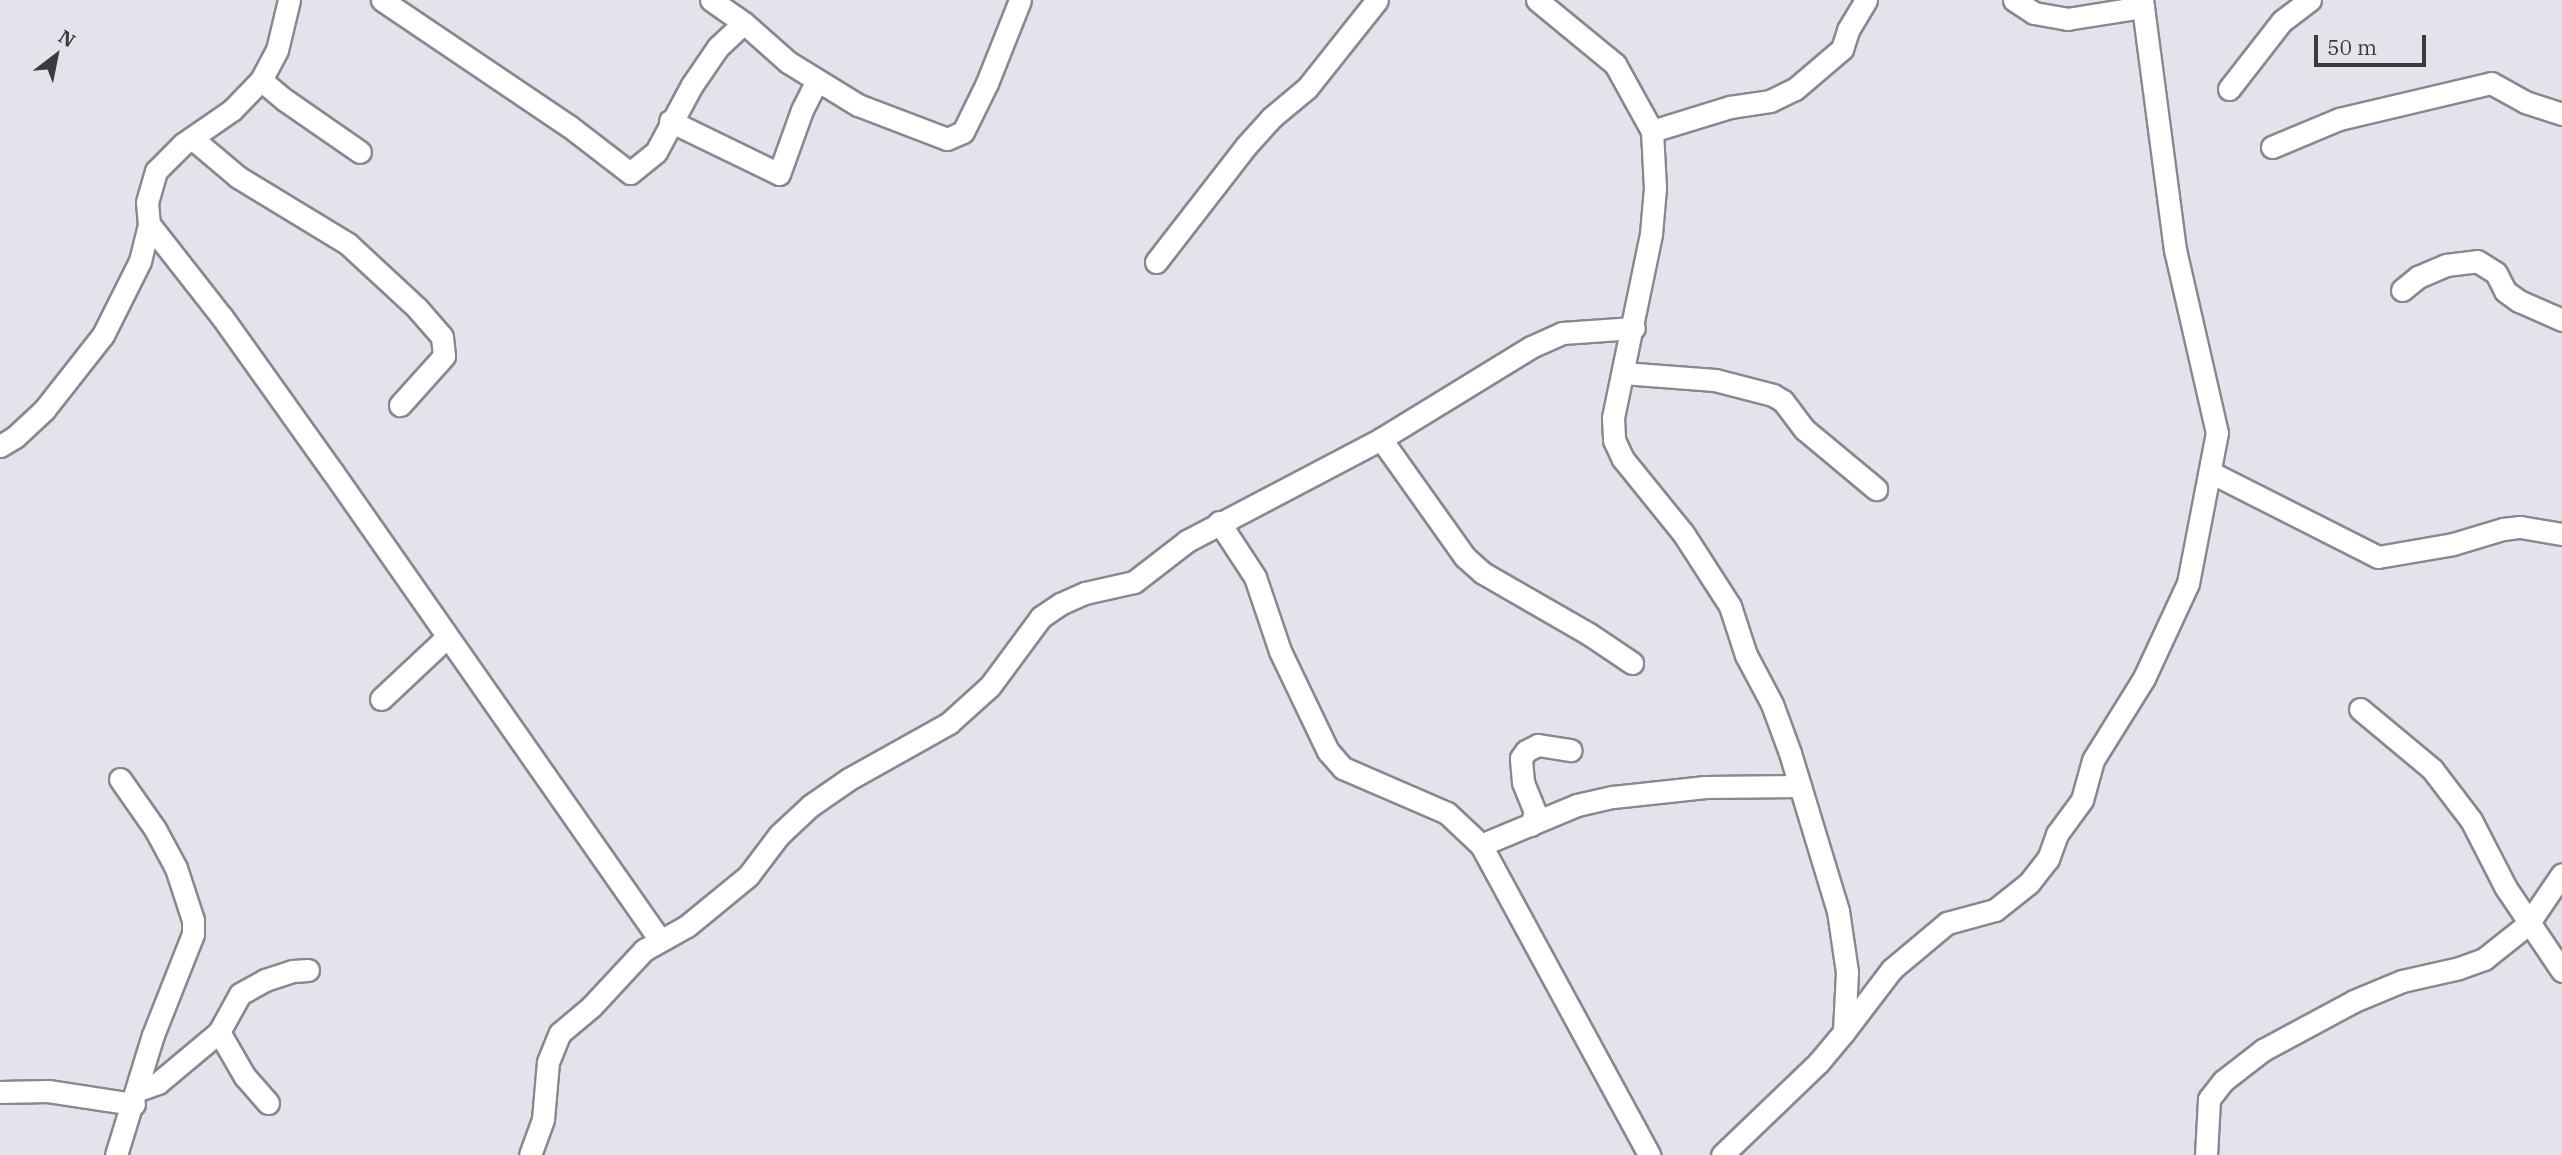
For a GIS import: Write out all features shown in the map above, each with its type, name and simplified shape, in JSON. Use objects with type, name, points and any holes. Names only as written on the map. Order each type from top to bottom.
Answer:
[{"type":"street","points":[[0,446],[15,437],[44,410],[103,335],[140,261],[149,224],[147,202],[156,172],[192,139],[232,110],[261,80],[277,50],[289,0]]},
{"type":"street","points":[[382,0],[569,126],[630,173],[656,152],[670,121],[718,47],[744,23]]},
{"type":"street","points":[[711,0],[744,23],[788,62],[817,81],[858,105],[947,139],[963,132],[987,83],[1020,0]]},
{"type":"street","points":[[1156,262],[1246,146],[1271,118],[1307,88],[1377,0]]},
{"type":"street","points":[[1537,0],[1615,64],[1651,131],[1655,188],[1651,234],[1634,328],[1613,418],[1614,440],[1623,459],[1683,533],[1730,606],[1745,655],[1772,704],[1838,911],[1847,972],[1844,1032]]},
{"type":"street","points":[[1651,131],[1730,107],[1770,100],[1795,89],[1842,49],[1848,30],[1866,0]]},
{"type":"street","points":[[1722,1155],[1818,1063],[1892,969],[1947,923],[1994,910],[2029,883],[2048,859],[2057,834],[2082,800],[2093,760],[2144,678],[2188,583],[2217,433],[2175,250],[2142,3],[2067,19],[2034,13],[2014,0]]},
{"type":"street","points":[[2229,89],[2282,21],[2310,0]]},
{"type":"street","points":[[261,80],[360,152]]},
{"type":"street","points":[[670,121],[779,174],[789,142],[817,81]]},
{"type":"street","points":[[2272,147],[2339,119],[2491,83],[2525,102],[2562,114]]},
{"type":"street","points":[[192,139],[238,177],[348,244],[417,308],[442,337],[444,356],[400,405]]},
{"type":"street","points":[[149,224],[269,383],[660,940]]},
{"type":"street","points":[[2402,290],[2418,277],[2446,265],[2477,261],[2496,272],[2505,291],[2519,301],[2562,320]]},
{"type":"street","points":[[530,1155],[543,1119],[548,1062],[560,1033],[591,1007],[631,962],[660,940],[687,926],[748,876],[785,829],[827,793],[949,723],[989,686],[1033,628],[1051,611],[1085,593],[1134,582],[1176,548],[1219,522],[1381,439],[1531,347],[1562,333],[1634,328]]},
{"type":"street","points":[[1623,373],[1715,380],[1773,395],[1783,401],[1804,429],[1876,489]]},
{"type":"street","points":[[1381,439],[1465,557],[1505,588],[1579,627],[1632,663]]},
{"type":"street","points":[[2210,472],[2378,557],[2453,544],[2503,529],[2520,527],[2562,534]]},
{"type":"street","points":[[1219,522],[1255,577],[1280,652],[1328,751],[1343,768],[1447,813],[1481,845],[1649,1155]]},
{"type":"street","points":[[382,699],[446,638]]},
{"type":"street","points":[[2360,709],[2440,779],[2471,820],[2528,924],[2562,971]]},
{"type":"street","points":[[1531,825],[1535,812],[1523,782],[1521,758],[1526,751],[1538,744],[1571,750]]},
{"type":"street","points":[[116,1155],[153,1035],[193,934],[193,920],[176,868],[166,848],[120,779]]},
{"type":"street","points":[[1481,845],[1577,805],[1659,790],[1800,786]]},
{"type":"street","points":[[2206,1155],[2209,1099],[2213,1090],[2263,1050],[2354,1001],[2402,981],[2459,968],[2484,959],[2528,924],[2562,874]]},
{"type":"street","points":[[0,1093],[48,1091],[136,1097],[158,1083],[219,1031],[240,994],[265,980],[293,971],[308,970]]},
{"type":"street","points":[[219,1031],[245,1077],[268,1103]]}]
